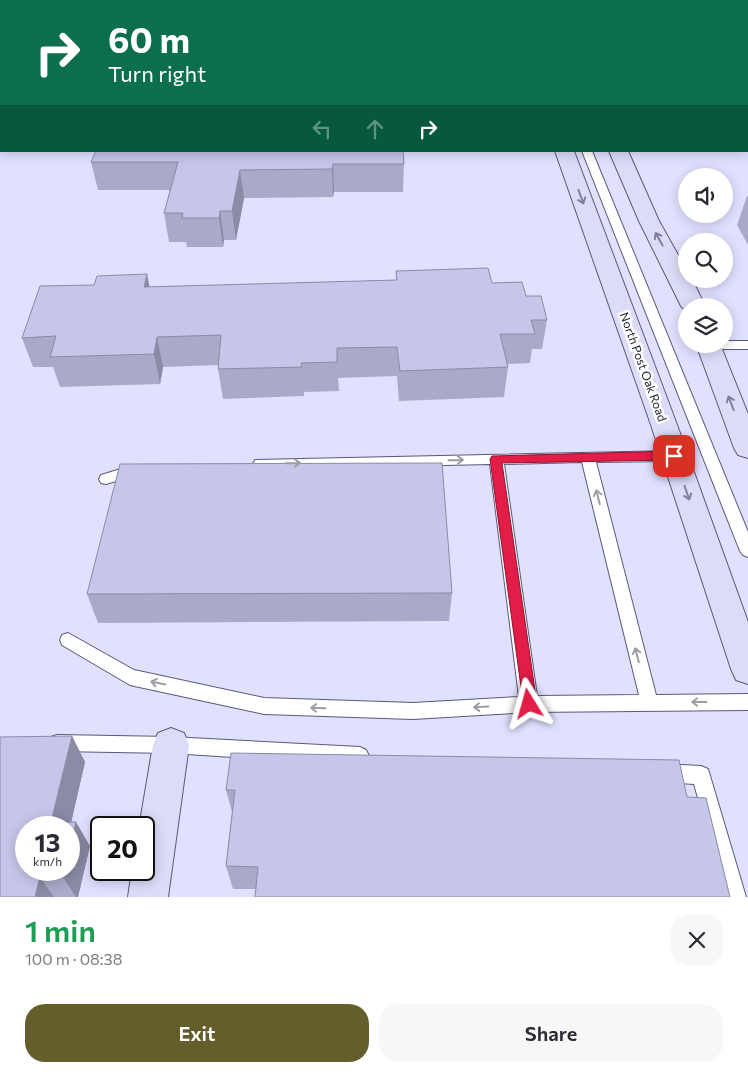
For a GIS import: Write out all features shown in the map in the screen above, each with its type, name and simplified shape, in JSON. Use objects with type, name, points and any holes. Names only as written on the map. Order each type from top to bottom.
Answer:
[{"type":"main road","name":"North Post Oak Road","points":[[564,152],[674,456],[748,669]]},
{"type":"main road","points":[[618,152],[649,221],[689,298]]},
{"type":"main road","points":[[711,353],[748,448]]},
{"type":"main road","points":[[148,897],[171,745]]},
{"type":"lane","points":[[587,152],[748,551]]},
{"type":"lane","points":[[733,345],[748,345]]},
{"type":"lane","points":[[247,464],[674,456]]},
{"type":"lane","points":[[588,457],[649,702]]},
{"type":"lane","points":[[496,459],[529,704]]},
{"type":"lane","points":[[106,479],[147,466]]},
{"type":"lane","points":[[68,640],[130,677],[264,706],[413,711],[529,704],[748,702]]},
{"type":"lane","points":[[38,742],[171,745],[377,757]]},
{"type":"lane","points":[[642,772],[701,775],[736,897]]},
{"type":"building","points":[[96,152],[403,152],[404,164],[333,164],[332,169],[240,170],[232,211],[220,211],[219,218],[182,218],[183,213],[164,213],[178,162],[91,162]]},
{"type":"building","points":[[488,268],[492,283],[522,282],[526,296],[541,296],[547,320],[531,320],[535,334],[500,334],[508,367],[400,371],[397,347],[337,348],[337,362],[301,363],[302,367],[218,369],[221,335],[157,337],[154,354],[50,357],[56,336],[22,338],[40,286],[94,285],[97,276],[147,274],[144,287],[397,280],[396,271]]},
{"type":"building","points":[[442,463],[452,593],[87,594],[120,464]]},
{"type":"building","points":[[72,736],[52,816],[15,816],[15,881],[39,881],[35,897],[0,897],[0,737]]},
{"type":"building","points":[[231,753],[679,760],[687,797],[706,798],[730,897],[255,897],[258,867],[226,866],[235,790],[226,790]]},
{"type":"route","points":[[529,704],[496,459],[674,456]]}]
